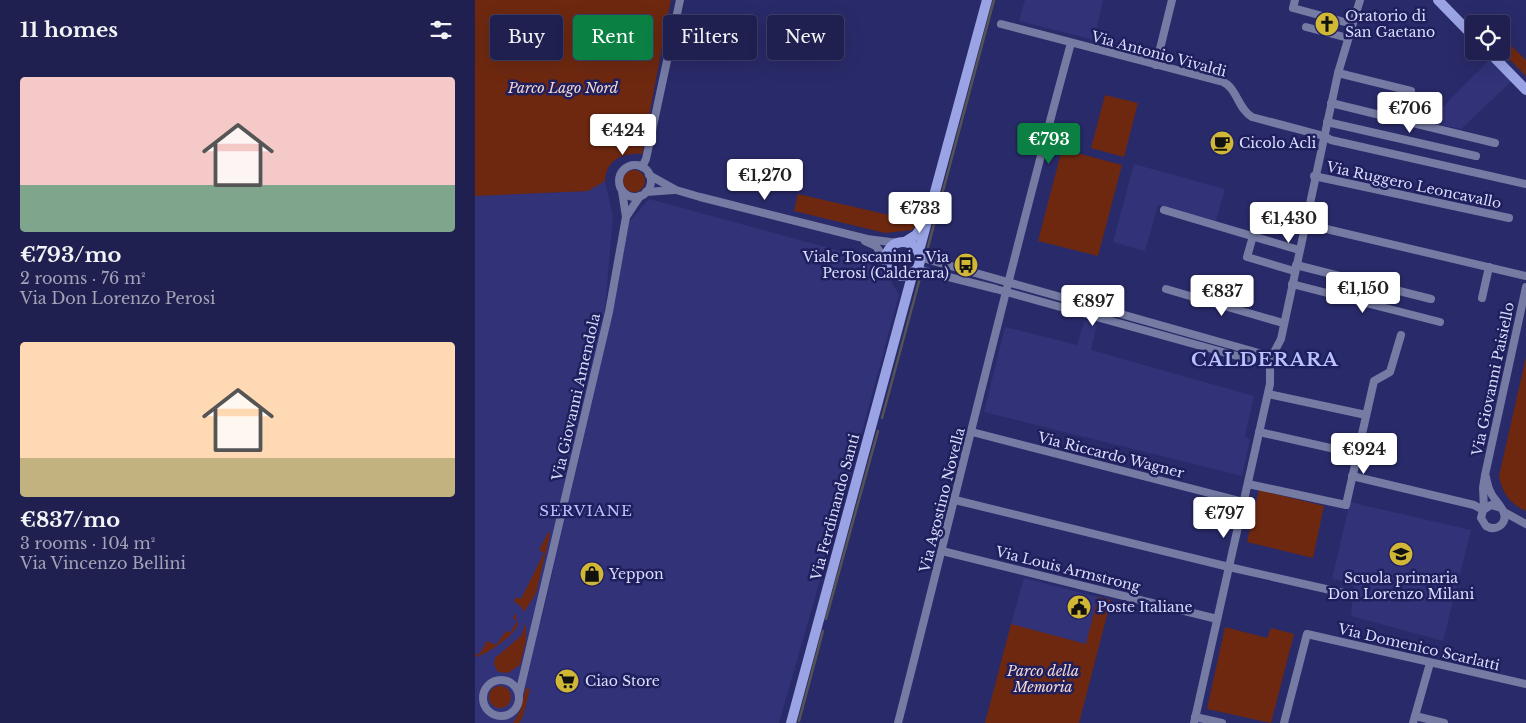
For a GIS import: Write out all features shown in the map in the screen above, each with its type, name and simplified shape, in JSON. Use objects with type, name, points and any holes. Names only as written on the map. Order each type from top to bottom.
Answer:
[{"type":"main road","points":[[897,275],[905,276],[915,271],[987,0]]},
{"type":"main road","points":[[1438,0],[1465,27]]},
{"type":"main road","points":[[1497,60],[1526,90]]},
{"type":"main road","points":[[906,298],[904,286],[886,261],[890,248],[920,230],[929,214]]},
{"type":"main road","points":[[901,242],[914,245],[919,253]]},
{"type":"main road","name":"Via Ferdinando Santi","points":[[791,723],[906,298],[915,271]]},
{"type":"street","points":[[642,166],[646,159],[680,0]]},
{"type":"street","points":[[1156,65],[1172,0]]},
{"type":"street","points":[[1295,0],[1293,8],[1352,24]]},
{"type":"street","points":[[1222,723],[1195,720],[1268,394],[1271,372],[1269,360],[1281,339],[1337,73],[1359,0]]},
{"type":"street","name":"Via Antonio Vivaldi","points":[[1001,24],[1226,83],[1249,115],[1325,137],[1526,184]]},
{"type":"street","points":[[1305,27],[1348,38]]},
{"type":"street","name":"Via Agostino Novella","points":[[898,723],[1071,43]]},
{"type":"street","points":[[1337,73],[1411,90]]},
{"type":"street","points":[[1331,103],[1495,143]]},
{"type":"street","points":[[1327,122],[1477,156]]},
{"type":"street","points":[[676,190],[631,196],[622,191],[619,175],[624,169],[632,165],[642,166],[649,175],[676,190],[867,239],[901,242]]},
{"type":"street","points":[[643,194],[650,186],[649,175]]},
{"type":"street","name":"Via Ruggero Leoncavallo","points":[[1314,176],[1509,218]]},
{"type":"street","name":"Via Giovanni Amendola","points":[[519,694],[606,324],[626,217],[622,191]]},
{"type":"street","name":"Via Giovanni Amendola","points":[[626,217],[643,194]]},
{"type":"street","points":[[1164,210],[1299,250]]},
{"type":"street","points":[[1306,224],[1526,276]]},
{"type":"street","points":[[848,233],[876,246],[886,261]]},
{"type":"street","points":[[1253,236],[1247,257],[1431,299]]},
{"type":"street","points":[[919,253],[926,259],[1259,353],[1269,360]]},
{"type":"street","points":[[1482,298],[1489,267]]},
{"type":"street","points":[[915,271],[1007,292],[1255,361],[1269,360]]},
{"type":"street","points":[[1292,284],[1440,322]]},
{"type":"street","name":"Via Giovanni Paisiello","points":[[1484,509],[1485,475],[1526,287]]},
{"type":"street","points":[[1166,289],[1283,323]]},
{"type":"street","points":[[1248,484],[1345,505],[1374,381],[1390,372],[1401,335]]},
{"type":"street","points":[[1268,394],[1366,415]]},
{"type":"street","name":"Via Riccardo Wagner","points":[[971,432],[1244,502]]},
{"type":"street","points":[[1259,432],[1357,454]]},
{"type":"street","name":"Via Giovanni Paisiello","points":[[1485,475],[1491,493],[1502,510],[1523,523]]},
{"type":"street","points":[[1352,476],[1484,509]]},
{"type":"street","points":[[955,500],[1348,594]]},
{"type":"street","points":[[1491,505],[1502,510],[1503,522],[1499,526],[1495,528],[1486,526],[1481,518],[1484,509],[1491,505]]},
{"type":"street","name":"Via Giovanni Paisiello","points":[[1499,526],[1523,523]]},
{"type":"street","name":"Via Louis Armstrong","points":[[942,551],[1217,619]]},
{"type":"street","name":"Via Domenico Scarlatti","points":[[1283,723],[1307,634],[1526,684]]},
{"type":"street","points":[[1430,663],[1414,720],[1444,723]]},
{"type":"street","points":[[500,723],[496,716],[484,706],[483,693],[493,681],[508,680],[525,669]]},
{"type":"street","points":[[508,680],[516,687],[519,694],[511,723]]},
{"type":"street","points":[[496,716],[507,715],[515,709]]},
{"type":"shaded area","points":[[1025,0],[1103,0],[1094,40],[1019,21]]},
{"type":"shaded area","points":[[1489,60],[1497,60],[1515,78],[1461,129],[1428,122]]},
{"type":"shaded area","points":[[1134,164],[1225,189],[1216,221],[1158,205],[1145,251],[1113,242]]},
{"type":"shaded area","points":[[605,181],[613,216],[604,320],[533,620],[541,622],[613,311],[629,222],[649,199],[880,262],[899,295],[851,472],[779,723],[475,723],[475,196],[587,191]]},
{"type":"shaded area","points":[[1085,320],[1097,324],[1091,350],[1254,396],[1245,436],[1250,440],[1242,476],[984,412],[1005,327],[1077,345]]},
{"type":"shaded area","name":"Scuola primaria Don Lorenzo Milani","points":[[1350,502],[1471,530],[1443,641],[1351,616],[1354,583],[1332,579]]},
{"type":"shaded area","points":[[1024,578],[1098,597],[1086,644],[1011,624]]},
{"type":"green space","name":"Parco Lago Nord","points":[[475,0],[671,0],[668,15],[663,15],[663,42],[642,154],[628,154],[617,159],[609,168],[605,181],[588,191],[475,196]]},
{"type":"green space","points":[[1510,45],[1526,60],[1526,76],[1510,60]]},
{"type":"green space","points":[[1105,95],[1138,103],[1124,157],[1091,148]]},
{"type":"green space","points":[[1062,149],[1122,165],[1098,256],[1038,241]]},
{"type":"green space","points":[[634,170],[642,173],[645,181],[642,189],[634,192],[626,189],[623,181],[626,173]]},
{"type":"green space","points":[[798,194],[902,218],[913,219],[922,212],[921,218],[912,230],[885,233],[794,211]]},
{"type":"green space","points":[[1526,357],[1526,511],[1511,501],[1502,488],[1499,476]]},
{"type":"green space","points":[[1259,490],[1324,506],[1313,558],[1247,542]]},
{"type":"green space","points":[[549,531],[550,535],[536,593],[524,612],[520,605],[514,602],[516,597],[521,599],[544,553],[539,550]]},
{"type":"green space","name":"Parco della Memoria","points":[[1098,597],[1111,600],[1079,723],[985,723],[1011,624],[1086,644]]},
{"type":"green space","points":[[515,613],[518,624],[512,634],[493,649],[475,657],[475,653],[479,655],[487,641],[496,645],[506,631],[510,633],[517,621],[513,618]]},
{"type":"green space","points":[[526,623],[526,641],[520,665],[508,673],[498,672],[494,664],[495,658],[521,636]]},
{"type":"green space","points":[[1225,627],[1267,638],[1271,628],[1294,634],[1271,723],[1207,709]]},
{"type":"green space","points":[[496,686],[504,686],[511,693],[511,701],[504,708],[496,708],[489,701],[489,693]]},
{"type":"green space","points":[[526,688],[530,689],[523,716],[519,723],[513,723],[520,711]]},
{"type":"waterway","points":[[928,247],[994,0]]},
{"type":"waterway","points":[[882,418],[920,278]]},
{"type":"waterway","points":[[826,619],[878,431]]},
{"type":"waterway","points":[[799,721],[823,631]]},
{"type":"place","name":"Oratorio di San Gaetano","points":[[1327,24]]},
{"type":"place","name":"Cicolo Acli","points":[[1222,143]]},
{"type":"place","name":"Viale Toscanini - Via Perosi (Calderara)","points":[[966,265]]},
{"type":"place","name":"Scuola primaria Don Lorenzo Milani","points":[[1401,554]]},
{"type":"place","name":"Yeppon","points":[[592,574]]},
{"type":"place","name":"Poste Italiane","points":[[1079,607]]},
{"type":"place","name":"Ciao Store","points":[[567,681]]},
{"type":"district","name":"CALDERARA","points":[[1265,359]]},
{"type":"district","name":"SERVIANE","points":[[586,510]]}]
